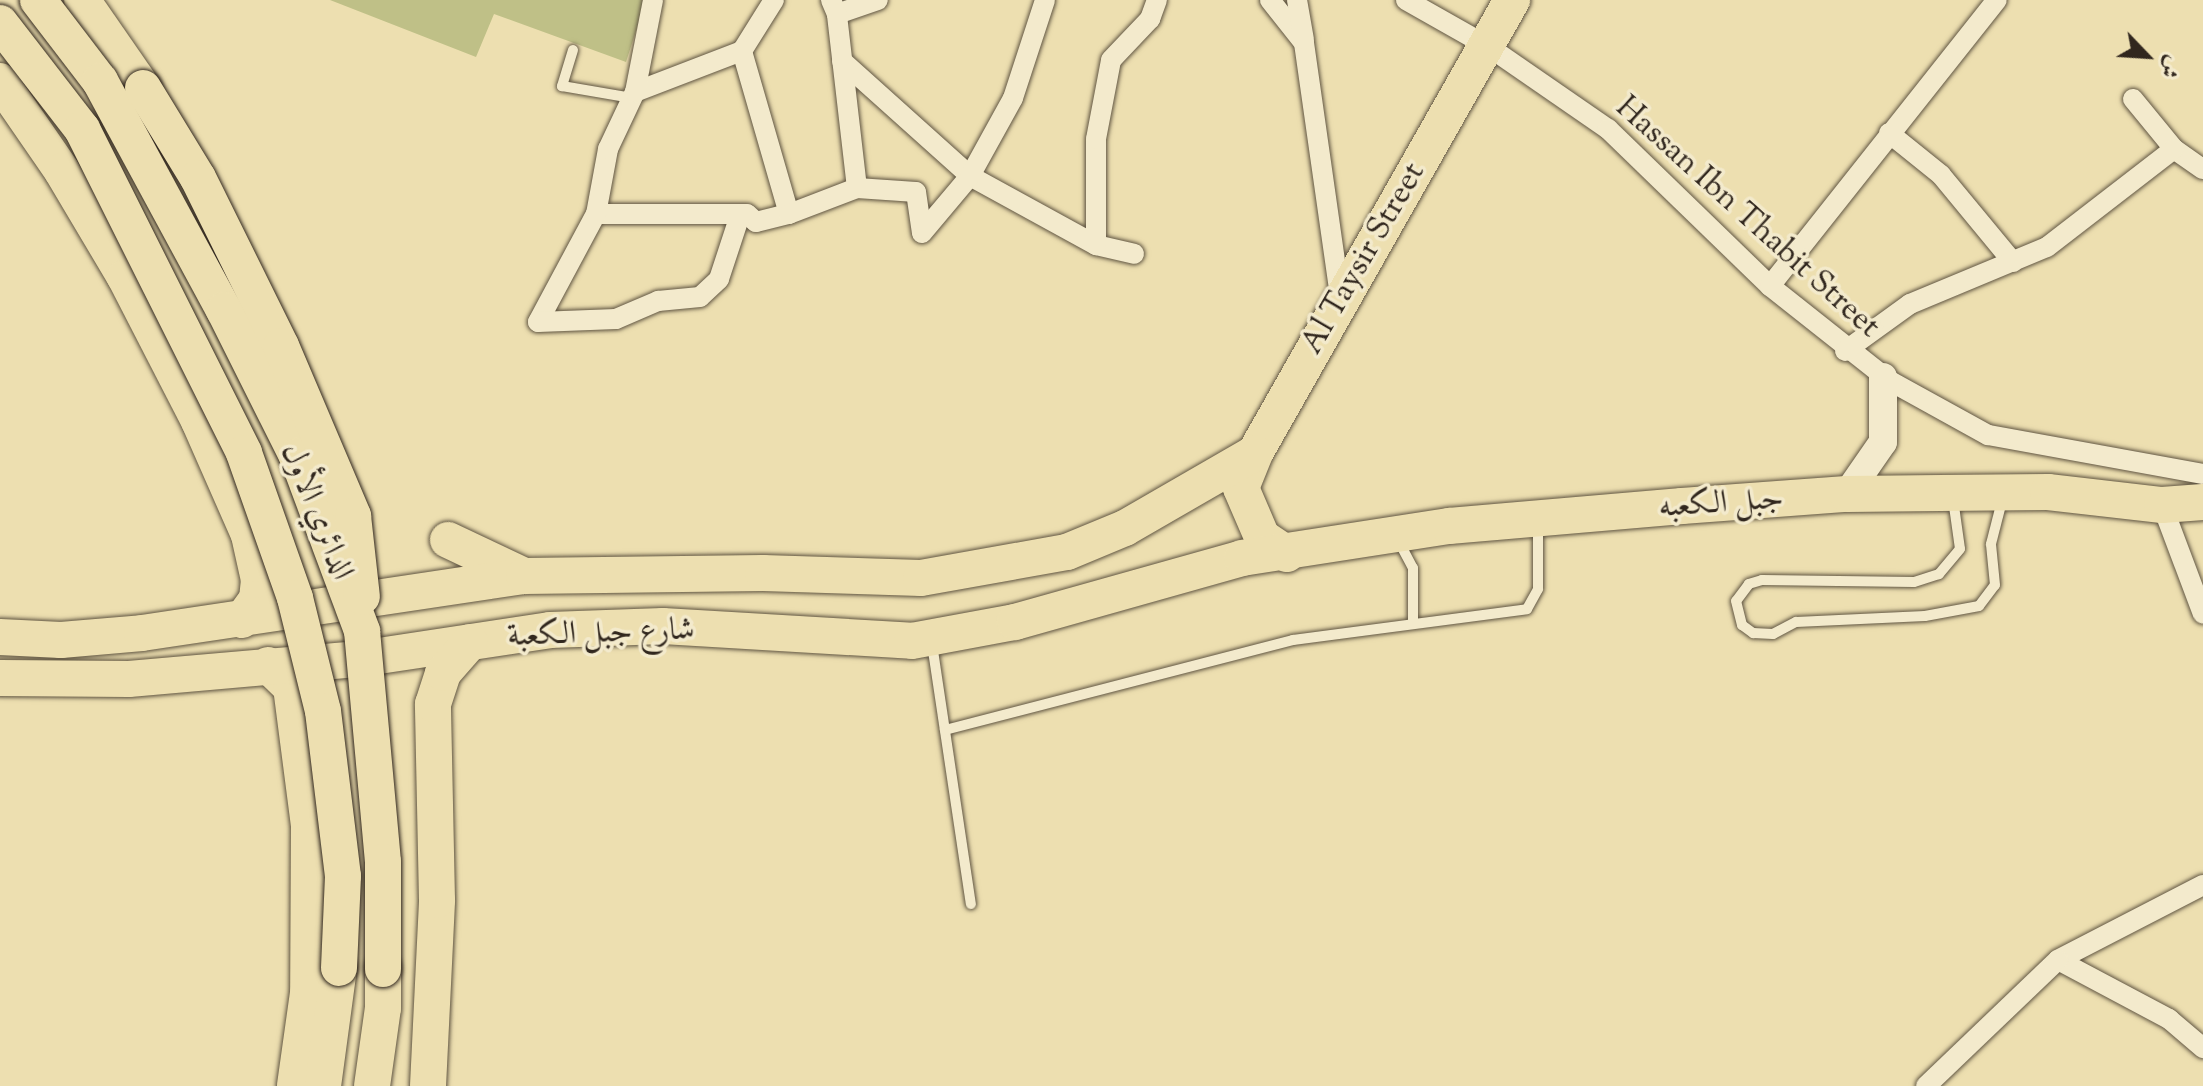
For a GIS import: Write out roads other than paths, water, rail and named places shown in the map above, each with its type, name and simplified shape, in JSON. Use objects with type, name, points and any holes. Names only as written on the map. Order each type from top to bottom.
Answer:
[{"type":"highway","name":"الدائري الأول","points":[[38,0],[100,81],[224,310],[297,456],[362,631],[383,862],[383,1008],[372,1086]]},
{"type":"highway","points":[[82,0],[143,88],[198,178],[281,346],[353,516],[362,565],[362,631]]},
{"type":"highway","name":"Al Taysir Street","points":[[1287,554],[1262,537],[1241,488],[1255,453],[1340,296],[1489,47],[1512,0]]},
{"type":"highway","name":"الدائري الأول","points":[[0,23],[82,129],[244,453],[295,598],[323,711],[343,876],[339,968],[323,1086]]},
{"type":"highway","points":[[0,81],[62,171],[125,277],[199,421],[249,535],[259,580],[257,599],[242,620]]},
{"type":"highway","name":"شارع جبل الكعبة","points":[[0,637],[61,640],[242,620],[524,576],[763,573],[921,578],[1067,552],[1125,528],[1255,453]]},
{"type":"highway","name":"جبل الكعبه","points":[[1242,558],[1538,518],[1847,494],[2048,492],[2162,505],[2203,502]]},
{"type":"highway","points":[[448,540],[524,576]]},
{"type":"highway","name":"شارع جبل الكعبة","points":[[0,678],[129,679],[359,659],[550,630],[663,626],[899,641],[932,638],[1015,622],[1242,558]]},
{"type":"highway","points":[[428,1086],[437,900],[433,704],[443,673],[470,642]]},
{"type":"highway","points":[[268,665],[291,687],[309,826],[308,993],[295,1086]]},
{"type":"street","points":[[653,0],[633,95],[608,149],[596,214],[538,322],[616,319],[658,301],[700,297],[719,279],[740,215]]},
{"type":"street","points":[[633,95],[742,51],[774,0]]},
{"type":"street","points":[[857,188],[834,7],[878,0]]},
{"type":"street","points":[[596,214],[740,215],[756,222],[789,214],[857,188],[916,192],[922,233],[970,176],[1013,98],[1045,0]]},
{"type":"street","points":[[1096,245],[1096,139],[1111,60],[1150,19],[1157,0]]},
{"type":"street","points":[[1270,0],[1304,43]]},
{"type":"street","points":[[1297,0],[1340,296]]},
{"type":"street","name":"Hassan Ibn Thabit Street","points":[[1406,0],[1489,47],[1608,129],[1770,286],[1845,351],[1883,377],[1988,435],[2203,474]]},
{"type":"street","points":[[1770,286],[1997,0]]},
{"type":"street","points":[[742,51],[789,214]]},
{"type":"street","points":[[842,61],[970,176],[1096,245],[1134,254]]},
{"type":"street","points":[[2133,99],[2174,149],[2203,169]]},
{"type":"street","points":[[1889,133],[1941,175],[2013,262]]},
{"type":"street","points":[[1845,351],[1910,304],[2047,247],[2174,149]]},
{"type":"street","points":[[1847,494],[1883,442],[1883,377]]},
{"type":"street","points":[[2162,505],[2203,614]]},
{"type":"street","points":[[1926,1086],[2058,960],[2203,885]]},
{"type":"street","points":[[2058,960],[2169,1019],[2203,1048]]},
{"type":"lane","points":[[573,50],[562,86],[633,95]]},
{"type":"lane","points":[[1951,493],[1960,549],[1939,574],[1914,582],[1762,580],[1749,584],[1736,601],[1742,625],[1753,633],[1773,634],[1796,622],[1925,616],[1979,606],[1995,585],[1991,544],[2005,493]]},
{"type":"lane","points":[[945,730],[1293,640],[1527,609],[1538,589],[1538,518]]},
{"type":"lane","points":[[1395,535],[1413,568],[1413,624]]},
{"type":"lane","points":[[932,638],[971,904]]}]
